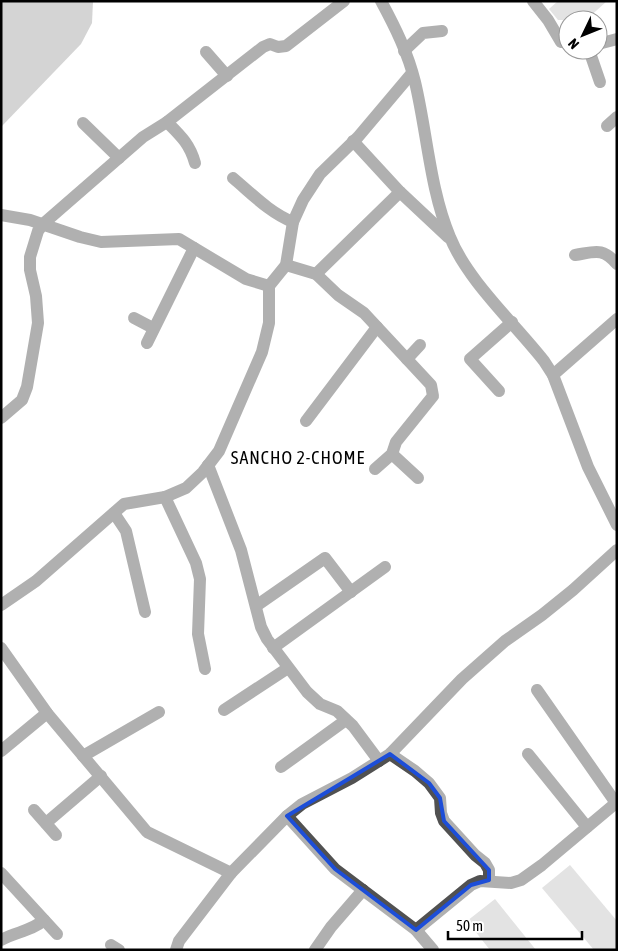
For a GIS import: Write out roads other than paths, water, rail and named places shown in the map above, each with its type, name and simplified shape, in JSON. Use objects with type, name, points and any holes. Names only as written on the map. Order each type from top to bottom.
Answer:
[{"type":"street","points":[[1,418],[22,400],[29,379],[38,323],[30,258],[38,231],[43,224],[143,137],[167,122],[263,47],[270,44],[278,47],[286,46],[344,1]]},
{"type":"street","points":[[532,1],[548,20],[558,37]]},
{"type":"street","points":[[386,3],[412,73],[442,216],[450,240]]},
{"type":"street","points":[[404,50],[423,33],[442,31]]},
{"type":"street","points":[[206,52],[227,76]]},
{"type":"street","points":[[592,60],[600,82]]},
{"type":"street","points":[[1,605],[36,581],[124,504],[165,496],[186,488],[220,451],[262,352],[269,323],[269,286],[286,265],[293,222],[303,200],[320,174],[353,141],[412,73]]},
{"type":"street","points":[[607,126],[617,117]]},
{"type":"street","points":[[167,122],[192,150],[195,163]]},
{"type":"street","points":[[83,123],[119,158]]},
{"type":"street","points":[[353,141],[400,192],[450,240],[471,273],[544,361],[552,375],[588,467],[617,525]]},
{"type":"street","points":[[233,178],[271,210],[282,218],[293,222]]},
{"type":"street","points":[[316,274],[400,192]]},
{"type":"street","points":[[1,215],[30,220],[101,242],[179,239],[246,279],[269,286]]},
{"type":"street","points":[[146,343],[194,248]]},
{"type":"street","points":[[574,255],[600,251],[617,264]]},
{"type":"street","points":[[286,265],[316,274],[338,295],[364,313],[431,385],[433,396],[396,442],[392,454],[375,469]]},
{"type":"street","points":[[134,318],[153,328]]},
{"type":"street","points":[[552,375],[617,319]]},
{"type":"street","points":[[499,391],[470,359],[512,322]]},
{"type":"street","points":[[306,421],[377,327]]},
{"type":"street","points":[[407,359],[420,345]]},
{"type":"street","points":[[392,454],[418,478]]},
{"type":"street","points":[[208,465],[242,550],[261,627],[267,640],[307,692],[320,704],[336,711],[346,720],[378,761]]},
{"type":"street","points":[[165,496],[196,563],[200,579],[198,634],[205,669]]},
{"type":"street","points":[[114,513],[126,531],[145,612]]},
{"type":"street","points":[[176,950],[179,941],[231,874],[288,816],[302,804],[352,778],[390,754],[462,679],[505,641],[573,590],[617,550]]},
{"type":"street","points":[[256,606],[325,558],[351,592]]},
{"type":"street","points":[[274,648],[385,567]]},
{"type":"street","points":[[1,648],[47,713],[147,832],[231,874]]},
{"type":"street","points":[[224,710],[288,668]]},
{"type":"street","points":[[416,930],[471,885],[489,880],[511,883],[521,880],[616,803],[537,690]]},
{"type":"street","points":[[83,756],[159,712]]},
{"type":"street","points":[[1,751],[47,713]]},
{"type":"street","points":[[281,767],[346,720]]},
{"type":"street","points":[[390,754],[429,783],[440,798],[441,813],[444,821],[485,864],[489,870],[489,880]]},
{"type":"street","points":[[528,754],[588,827]]},
{"type":"street","points":[[46,823],[101,776]]},
{"type":"street","points":[[34,810],[56,835]]},
{"type":"street","points":[[288,816],[335,869],[416,930],[432,950]]},
{"type":"street","points":[[1,873],[57,934]]},
{"type":"street","points":[[315,950],[364,890]]},
{"type":"street","points":[[1,940],[12,934],[36,928],[44,920]]},
{"type":"district","name":"SANCHO 2-CHOME","points":[[298,457]]}]
